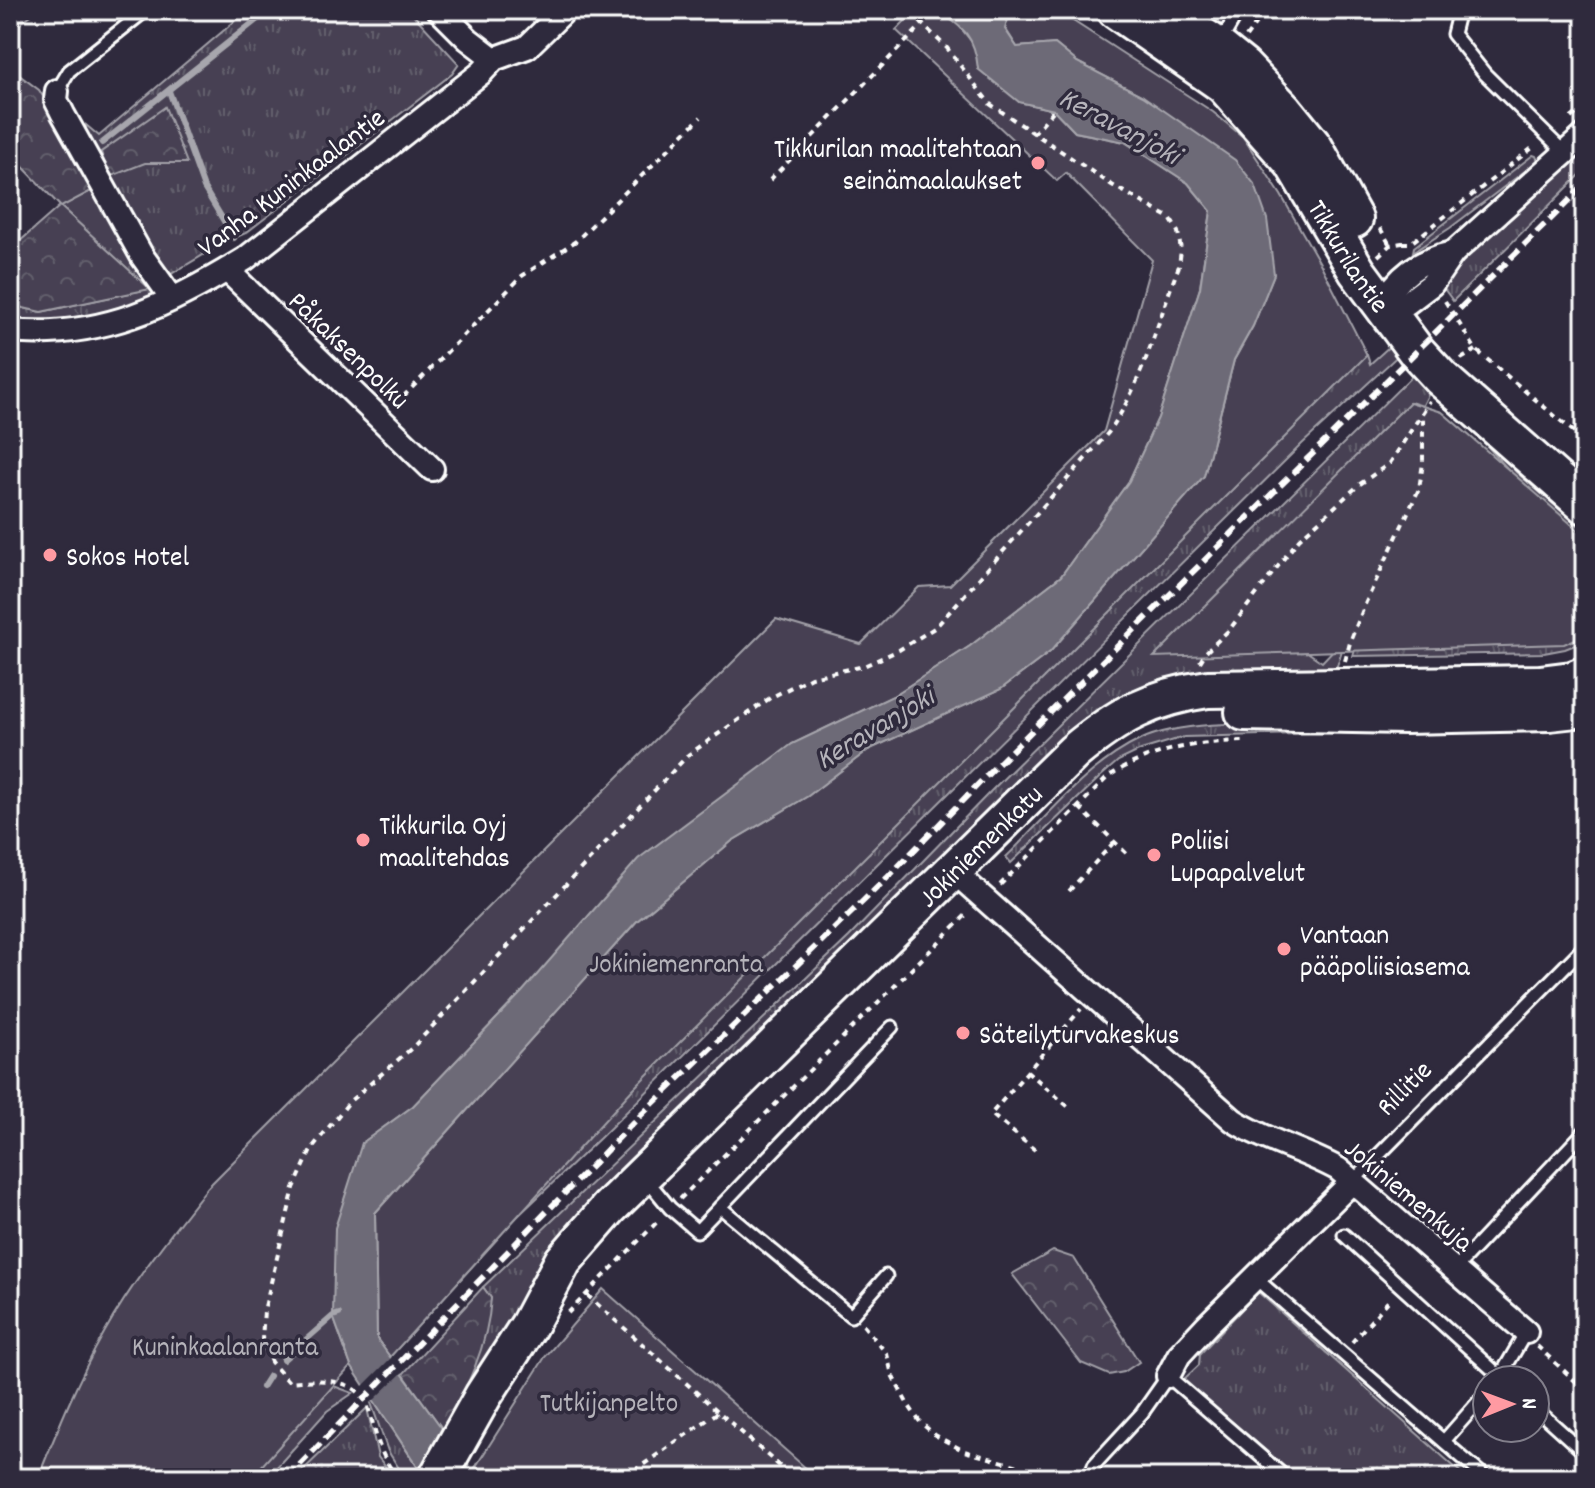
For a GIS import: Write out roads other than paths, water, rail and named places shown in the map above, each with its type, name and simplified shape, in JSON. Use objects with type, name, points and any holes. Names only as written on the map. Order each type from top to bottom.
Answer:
[{"type":"main road","name":"Tikkurilantie","points":[[1162,10],[1209,37],[1243,67],[1314,147],[1394,298],[1441,378],[1585,505]]},
{"type":"main road","name":"Tikkurilantie","points":[[1104,16],[1209,37]]},
{"type":"main road","name":"Tikkurilantie","points":[[1394,298],[1457,362],[1585,472]]},
{"type":"main road","name":"Jokiniemenkatu","points":[[969,885],[1074,752],[1102,728],[1126,713],[1160,699],[1208,689],[1540,684],[1585,675]]},
{"type":"main road","name":"Jokiniemenkatu","points":[[437,1478],[483,1396],[529,1325],[657,1192],[1093,762],[1117,742],[1170,718],[1221,712],[1417,715],[1549,712],[1585,708]]},
{"type":"street","points":[[439,10],[494,59]]},
{"type":"street","name":"Vanha Kuninkaalantie","points":[[10,331],[60,333],[131,318],[227,270],[481,73],[494,59],[527,47],[565,10]]},
{"type":"street","points":[[57,91],[56,100],[63,114],[142,256],[172,298]]},
{"type":"street","points":[[1394,298],[1432,284],[1453,253],[1556,144],[1585,135]]},
{"type":"street","name":"Påkaksenpolku","points":[[227,270],[432,469]]},
{"type":"street","name":"Jokiniemenkuja","points":[[969,885],[1233,1120],[1248,1130],[1319,1158],[1353,1181],[1531,1339]]},
{"type":"street","name":"Rillitie","points":[[1168,1376],[1179,1355],[1353,1181]]},
{"type":"lane","points":[[57,91],[69,71],[146,10]]},
{"type":"lane","points":[[1209,37],[1227,31],[1239,10]]},
{"type":"lane","points":[[1459,10],[1453,34],[1485,74],[1556,144]]},
{"type":"lane","name":"Rillitie","points":[[1353,1181],[1585,946]]},
{"type":"lane","points":[[657,1192],[697,1231],[892,1027]]},
{"type":"lane","points":[[1454,1270],[1585,1131]]},
{"type":"lane","points":[[720,1207],[851,1316],[886,1276]]},
{"type":"lane","points":[[1344,1235],[1485,1364]]},
{"type":"lane","points":[[1254,1277],[1486,1478]]},
{"type":"lane","points":[[1512,1364],[1531,1339]]},
{"type":"lane","points":[[1091,1478],[1094,1465],[1142,1413],[1168,1376],[1286,1478]]},
{"type":"lane","points":[[1444,1441],[1471,1410]]},
{"type":"lane","points":[[1551,1422],[1585,1453]]},
{"type":"water","name":"Keravanjoki","points":[[937,10],[1007,10],[1010,12],[1005,29],[1017,47],[1055,44],[1077,62],[1143,96],[1235,160],[1255,185],[1267,219],[1274,274],[1253,326],[1234,360],[1204,476],[1050,652],[1001,689],[868,750],[808,796],[732,841],[637,921],[375,1213],[377,1339],[478,1478],[425,1478],[351,1366],[333,1316],[335,1228],[362,1143],[413,1106],[522,992],[638,859],[792,744],[893,696],[970,646],[1061,576],[1129,481],[1158,418],[1200,288],[1211,211],[1188,183],[1125,142],[1075,132],[1054,110],[1019,102],[978,69],[971,41],[954,22]]},
{"type":"waterway","points":[[102,143],[269,10]]},
{"type":"waterway","points":[[169,91],[204,188],[234,238]]},
{"type":"waterway","points":[[283,1360],[339,1314]]},
{"type":"waterway","points":[[262,1387],[269,1376]]},
{"type":"railway","points":[[287,1478],[637,1119],[887,878],[997,765],[1585,185]]},
{"type":"place","name":"Tikkurilan maalitehtaan seinämaalaukset","points":[[1038,163]]},
{"type":"place","name":"Sokos Hotel","points":[[50,555]]},
{"type":"place","name":"Tikkurila Oyj maalitehdas","points":[[363,840]]},
{"type":"place","name":"Poliisi Lupapalvelut","points":[[1154,855]]},
{"type":"place","name":"Vantaan pääpoliisiasema","points":[[1284,949]]},
{"type":"place","name":"Säteilyturvakeskus","points":[[963,1033]]},
{"type":"park label","name":"Jokiniemenranta","points":[[676,962]]},
{"type":"park label","name":"Kuninkaalanranta","points":[[225,1345]]},
{"type":"park label","name":"Tutkijanpelto","points":[[609,1401]]}]
